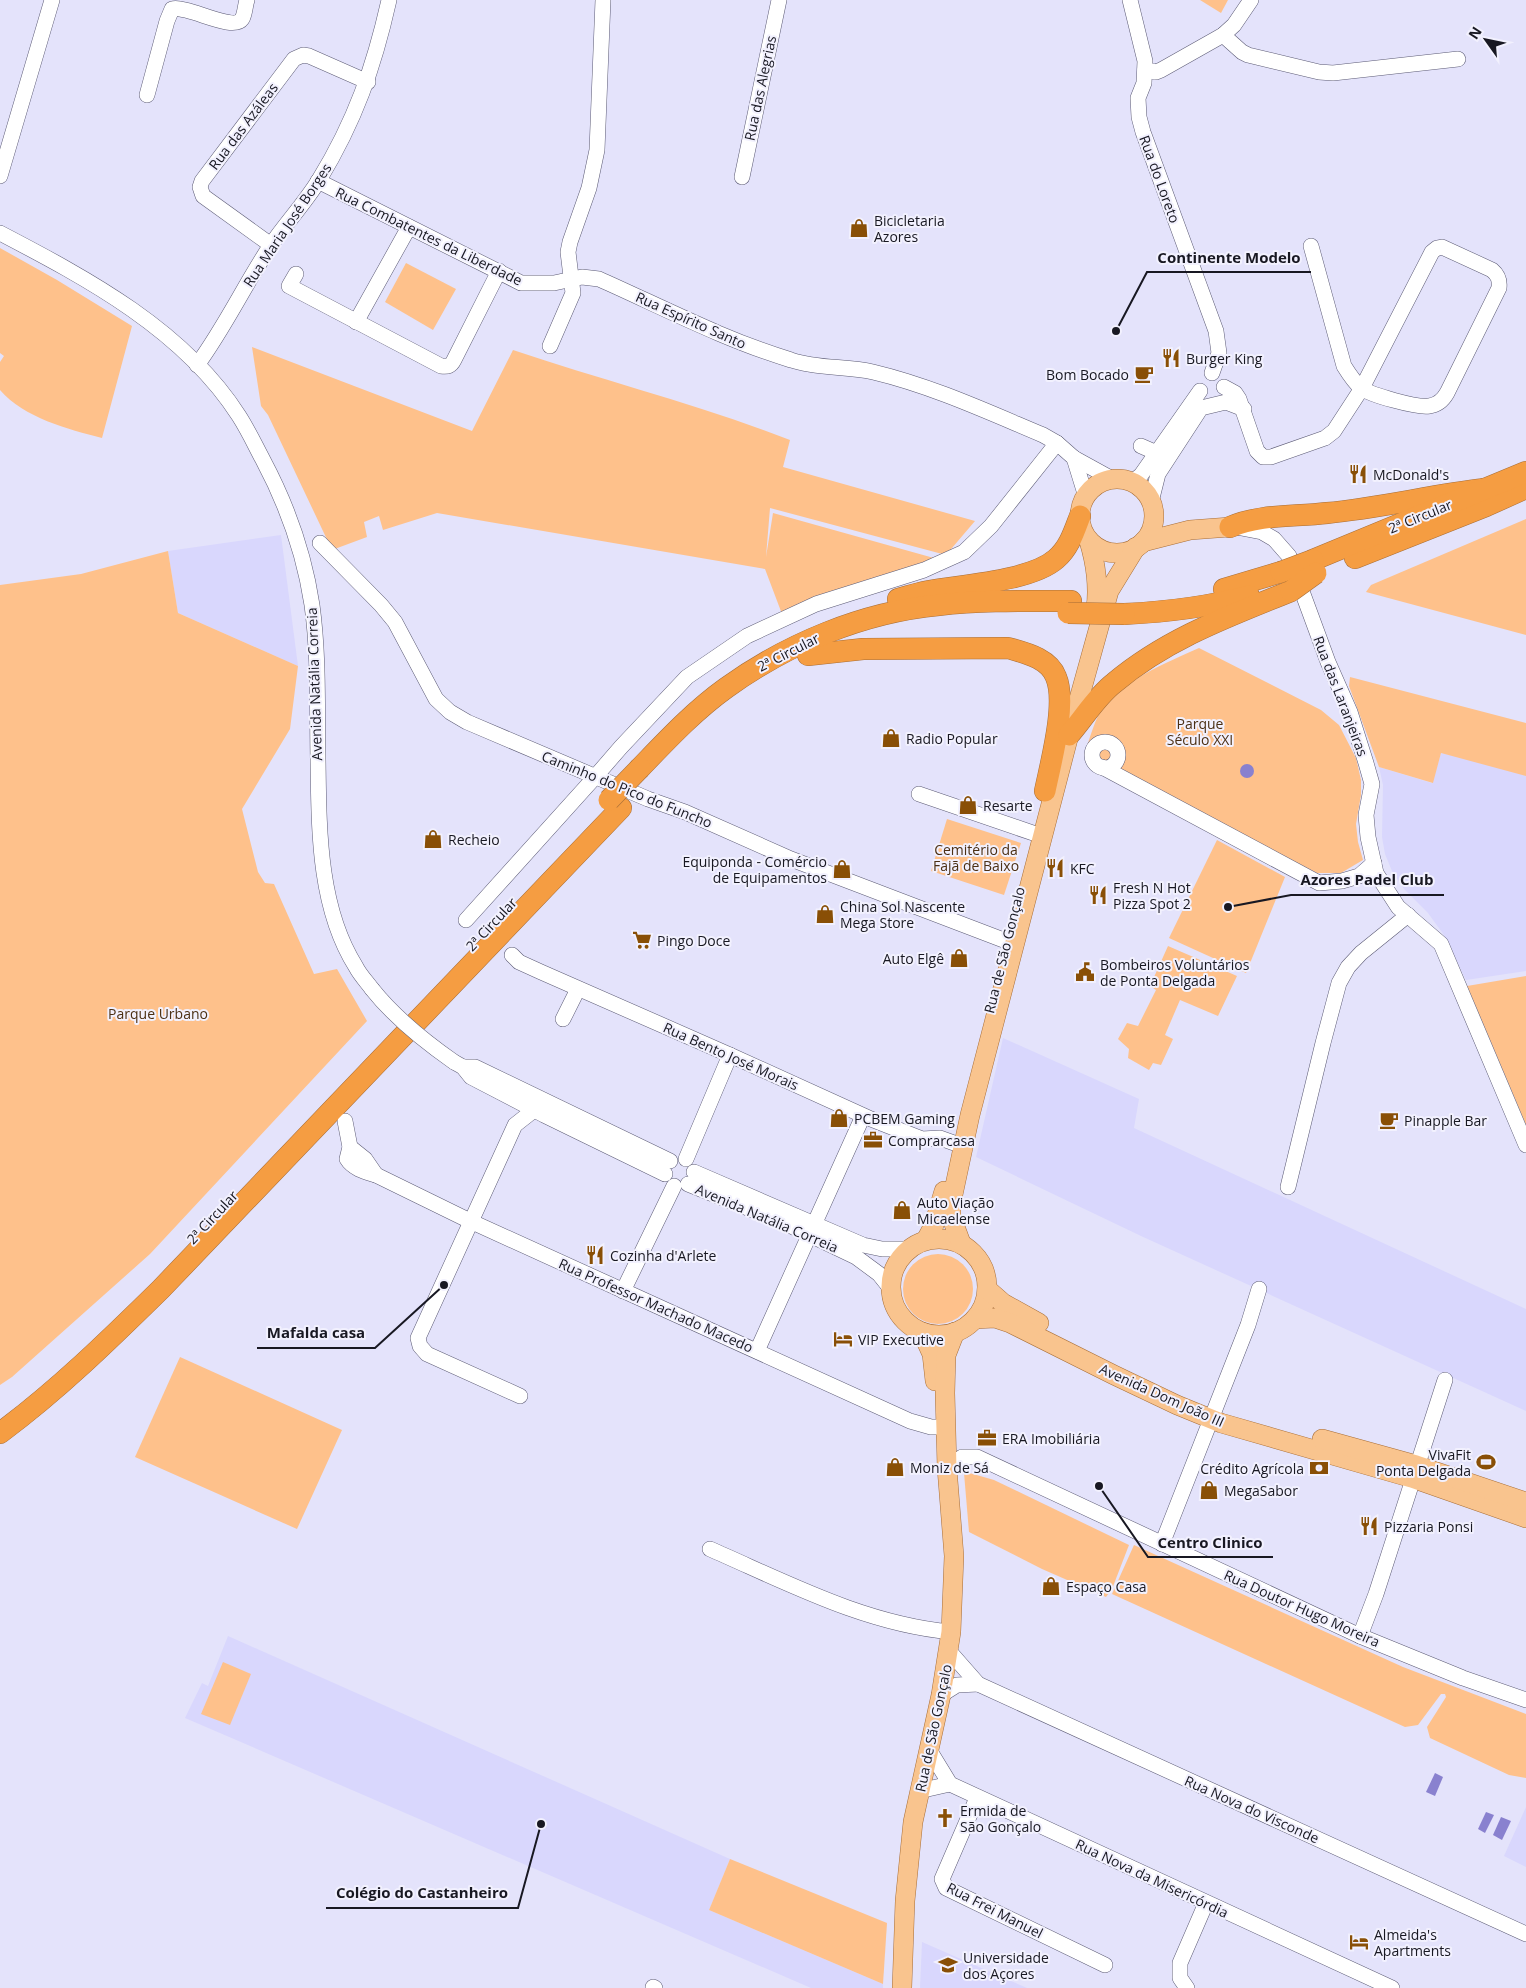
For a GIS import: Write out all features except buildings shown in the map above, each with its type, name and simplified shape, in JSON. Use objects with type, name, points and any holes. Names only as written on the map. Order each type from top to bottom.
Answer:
[{"type":"highway","name":"2ª Circular","points":[[1315,566],[1526,472]]},
{"type":"highway","name":"2ª Circular","points":[[1315,566],[1486,506],[1526,488]]},
{"type":"highway","points":[[1230,527],[1245,520],[1325,514],[1395,505],[1485,489]]},
{"type":"highway","points":[[841,627],[857,613],[898,599],[1023,574],[1044,567],[1057,558],[1072,539],[1083,506]]},
{"type":"highway","points":[[1069,735],[1093,704],[1113,683],[1163,648],[1315,566]]},
{"type":"highway","points":[[1070,607],[1125,608],[1157,612],[1226,602],[1286,582]]},
{"type":"highway","name":"2ª Circular","points":[[0,1417],[48,1379],[151,1283],[269,1156],[646,772],[697,712],[725,688],[794,647],[841,627],[889,613],[937,605],[984,602],[1070,607]]},
{"type":"highway","name":"2ª Circular","points":[[646,772],[735,700],[770,676],[808,655],[846,639],[892,626],[937,618],[1070,607]]},
{"type":"highway","points":[[808,655],[863,649],[1008,648],[1043,661],[1056,676],[1061,696],[1045,791]]},
{"type":"highway","name":"2ª Circular","points":[[0,1433],[54,1390],[161,1289],[615,804]]},
{"type":"main road","points":[[1123,481],[1139,487],[1152,507],[1151,528],[1140,545],[1127,552],[1106,552],[1097,548],[1084,533],[1083,506],[1098,485],[1123,481]]},
{"type":"main road","name":"Rua das Laranjeiras","points":[[1152,507],[1165,520],[1190,530]]},
{"type":"main road","name":"Rua das Laranjeiras","points":[[1140,545],[1190,530],[1230,527]]},
{"type":"main road","name":"Rua de São Gonçalo","points":[[926,1240],[940,1210],[954,1143],[1033,832],[1090,635],[1098,591],[1097,571],[1089,541]]},
{"type":"main road","name":"Rua de São Gonçalo","points":[[961,1243],[951,1216],[951,1204],[961,1158],[1069,735],[1109,591],[1140,545]]},
{"type":"main road","points":[[950,1239],[961,1243],[978,1257],[987,1278],[986,1300],[975,1319],[955,1332],[938,1335],[922,1332],[904,1320],[895,1306],[891,1290],[892,1275],[898,1261],[908,1250],[926,1240],[950,1239]]},
{"type":"main road","name":"Avenida Dom João III","points":[[987,1289],[1003,1303],[1018,1312],[1213,1413]]},
{"type":"main road","name":"Avenida Dom João III","points":[[975,1319],[995,1318],[1010,1323],[1114,1375],[1213,1413],[1258,1422],[1414,1472],[1526,1502]]},
{"type":"main road","name":"Rua de São Gonçalo","points":[[922,1332],[932,1354],[939,1427],[947,1468]]},
{"type":"main road","name":"Rua de São Gonçalo","points":[[902,1988],[908,1867],[919,1791],[949,1651],[951,1632],[954,1556],[947,1468],[945,1393],[946,1355],[955,1332]]},
{"type":"main road","name":"Avenida Dom João III","points":[[1414,1472],[1526,1518]]},
{"type":"street","points":[[0,176],[52,0]]},
{"type":"street","points":[[147,95],[172,9],[182,8],[231,24],[240,21],[247,0]]},
{"type":"street","name":"Rua Maria José Borges","points":[[197,365],[271,245],[318,181],[345,133],[368,82],[378,49],[389,0]]},
{"type":"street","points":[[550,346],[571,298],[573,288],[569,246],[587,196],[597,150],[603,0]]},
{"type":"street","name":"Rua das Alegrias","points":[[742,176],[779,0]]},
{"type":"street","points":[[1130,0],[1146,70],[1156,72],[1223,35],[1234,25],[1251,0]]},
{"type":"street","points":[[1223,35],[1248,56],[1319,72],[1344,72],[1458,59]]},
{"type":"street","name":"Rua das Azáleas","points":[[271,245],[203,196],[200,187],[202,181],[294,59],[309,56],[368,82]]},
{"type":"street","name":"Rua do Loreto","points":[[1146,70],[1144,83],[1138,98],[1142,132],[1216,331],[1219,353],[1212,373]]},
{"type":"street","name":"Rua Combatentes da Liberdade","points":[[318,181],[521,283],[541,284],[572,279]]},
{"type":"street","points":[[356,322],[408,227]]},
{"type":"street","name":"Avenida Natália Correia","points":[[0,233],[78,274],[160,331],[197,365],[226,398],[251,436],[286,506],[299,544],[307,577],[314,632],[319,806],[323,867],[340,932],[355,967],[372,989],[411,1030],[459,1064],[471,1077],[534,1110],[678,1175],[812,1229],[882,1250],[908,1250]]},
{"type":"street","points":[[1152,507],[1158,474],[1203,399],[1199,385],[1201,378],[1212,373],[1220,376],[1224,387],[1235,392],[1244,409],[1257,451],[1263,456],[1271,457],[1325,438],[1334,431],[1362,388],[1434,249],[1446,248],[1496,274],[1500,282],[1499,288],[1442,401],[1428,407],[1381,397],[1362,388],[1350,376],[1344,366],[1311,246]]},
{"type":"street","points":[[296,274],[289,286],[445,367],[452,364],[499,272]]},
{"type":"street","name":"Rua Espírito Santo","points":[[572,279],[589,277],[599,279],[739,342],[790,360],[812,366],[871,371],[916,384],[1043,435],[1057,443],[1074,458],[1123,481]]},
{"type":"street","points":[[1123,481],[1141,475],[1157,453],[1203,399],[1217,396],[1224,387]]},
{"type":"street","points":[[1203,399],[1226,402],[1244,409]]},
{"type":"street","points":[[466,920],[596,777],[621,746],[687,677],[747,636],[816,604],[924,570],[964,552],[991,526],[1057,443]]},
{"type":"street","points":[[1141,446],[1157,453]]},
{"type":"street","points":[[1074,458],[1083,506]]},
{"type":"street","name":"Rua das Laranjeiras","points":[[1230,527],[1262,532],[1274,539],[1284,548],[1289,556],[1328,662],[1350,712],[1372,784],[1366,815],[1376,873],[1398,907],[1441,944],[1526,1145]]},
{"type":"street","name":"Caminho do Pico do Funcho","points":[[320,543],[381,605],[395,622],[436,699],[450,712],[467,722],[648,799],[685,812],[791,859],[1006,941]]},
{"type":"street","points":[[1109,764],[1123,778],[1319,883],[1342,881],[1359,876],[1374,863]]},
{"type":"street","points":[[919,794],[1033,832]]},
{"type":"street","points":[[1288,1187],[1339,984],[1348,967],[1361,953],[1408,915]]},
{"type":"street","name":"Rua Bento José Morais","points":[[512,955],[519,962],[863,1116],[922,1140],[940,1138],[954,1143]]},
{"type":"street","points":[[563,1019],[578,989]]},
{"type":"street","points":[[623,1291],[678,1175],[678,1157],[686,1159],[730,1055]]},
{"type":"street","name":"Avenida Natália Correia","points":[[459,1064],[476,1067],[678,1175]]},
{"type":"street","points":[[505,1094],[515,1125]]},
{"type":"street","points":[[520,1396],[427,1354],[420,1346],[418,1338],[515,1125],[534,1110]]},
{"type":"street","points":[[758,1351],[863,1116]]},
{"type":"street","name":"Rua Professor Machado Macedo","points":[[345,1121],[350,1147],[347,1159],[350,1164],[470,1221],[910,1421],[931,1427],[939,1427]]},
{"type":"street","name":"Avenida Natália Correia","points":[[812,1229],[879,1274],[891,1290]]},
{"type":"street","points":[[1162,1544],[1248,1325],[1259,1290]]},
{"type":"street","points":[[1360,1636],[1376,1594],[1445,1380]]},
{"type":"street","name":"Rua Doutor Hugo Moreira","points":[[947,1468],[962,1457],[977,1457],[1360,1636],[1463,1678],[1526,1700]]},
{"type":"street","points":[[710,1549],[843,1607],[888,1621],[951,1632]]},
{"type":"street","name":"Rua Nova do Visconde","points":[[949,1651],[978,1684],[1526,1934]]},
{"type":"street","points":[[940,1695],[957,1685],[978,1684]]},
{"type":"street","points":[[919,1791],[950,1784],[928,1748]]},
{"type":"street","name":"Rua Nova da Misericórdia","points":[[950,1784],[1392,1988]]},
{"type":"street","name":"Rua Frei Manuel","points":[[977,1798],[942,1879],[946,1888],[1105,1965]]},
{"type":"street","points":[[1187,1988],[1180,1978],[1180,1963],[1206,1903]]},
{"type":"shaded area","points":[[281,535],[298,666],[178,613],[168,551]]},
{"type":"shaded area","points":[[1441,753],[1526,772],[1526,971],[1466,980],[1444,935],[1428,913],[1404,889],[1392,871],[1385,854],[1382,837],[1383,785],[1379,767],[1432,783]]},
{"type":"shaded area","points":[[1247,764],[1252,766],[1254,771],[1252,776],[1247,778],[1242,776],[1240,771],[1242,766]]},
{"type":"shaded area","points":[[1003,1038],[1139,1099],[1134,1128],[1526,1309],[1526,1411],[1141,1236],[976,1157]]},
{"type":"shaded area","points":[[228,1636],[730,1859],[709,1910],[883,1984],[883,1988],[811,1988],[185,1718],[202,1683],[208,1686]]},
{"type":"shaded area","points":[[1435,1773],[1443,1777],[1435,1796],[1426,1792]]},
{"type":"shaded area","points":[[1526,1807],[1526,1867],[1504,1856]]},
{"type":"shaded area","points":[[1486,1812],[1494,1815],[1485,1833],[1478,1829]]},
{"type":"shaded area","points":[[1501,1817],[1511,1821],[1502,1840],[1493,1835]]},
{"type":"shaded area","name":"Universidade dos Açores","points":[[922,1942],[1027,1988],[920,1988]]},
{"type":"green space","points":[[1200,0],[1228,0],[1221,13]]},
{"type":"green space","points":[[0,248],[132,326],[102,438],[61,426],[34,415],[10,400],[0,390],[0,362],[4,356],[0,353]]},
{"type":"green space","points":[[406,263],[456,289],[433,330],[385,302]]},
{"type":"green space","points":[[252,347],[472,431],[513,350],[687,404],[790,440],[783,467],[975,521],[946,555],[770,508],[766,557],[773,513],[941,560],[782,614],[765,569],[437,513],[383,530],[379,516],[364,522],[367,537],[332,550],[268,415],[261,406]]},
{"type":"green space","points":[[1526,519],[1526,635],[1366,592],[1371,585]]},
{"type":"green space","name":"Parque Urbano","points":[[168,551],[178,613],[298,666],[290,729],[242,809],[258,872],[265,883],[274,884],[314,974],[337,969],[367,1021],[150,1254],[12,1377],[0,1385],[0,585],[81,574]]},
{"type":"green space","name":"Parque Século XXI","points":[[1199,648],[1321,710],[1339,725],[1356,758],[1361,780],[1361,795],[1356,824],[1363,860],[1341,873],[1317,873],[1084,755],[1100,712],[1108,701],[1131,682]]},
{"type":"green space","points":[[1350,677],[1526,723],[1526,776],[1441,753],[1433,783],[1379,767],[1349,686]]},
{"type":"green space","name":"Cemitério da Fajã de Baixo","points":[[947,819],[1021,843],[1004,895],[931,871]]},
{"type":"green space","points":[[1217,840],[1285,877],[1246,973],[1169,938]]},
{"type":"green space","points":[[1168,946],[1237,976],[1218,1016],[1180,1000],[1165,1035],[1173,1039],[1161,1065],[1153,1063],[1149,1070],[1128,1058],[1129,1049],[1118,1039],[1127,1023],[1138,1026],[1156,990],[1150,986]]},
{"type":"green space","points":[[1526,976],[1526,1125],[1467,986]]},
{"type":"green space","points":[[938,1254],[951,1257],[963,1264],[970,1276],[973,1289],[970,1302],[963,1314],[951,1321],[938,1324],[925,1321],[913,1314],[906,1302],[903,1289],[906,1276],[913,1264],[925,1257]]},
{"type":"green space","points":[[180,1357],[342,1430],[297,1529],[135,1457]]},
{"type":"green space","points":[[964,1473],[994,1480],[1129,1545],[1112,1589],[1106,1597],[1042,1569],[969,1532]]},
{"type":"green space","points":[[1134,1545],[1403,1667],[1526,1714],[1526,1778],[1509,1775],[1430,1738],[1427,1727],[1446,1697],[1445,1694],[1441,1694],[1418,1725],[1405,1727],[1112,1594]]},
{"type":"green space","points":[[223,1662],[251,1674],[230,1725],[201,1714]]},
{"type":"green space","points":[[730,1859],[887,1923],[883,1984],[709,1910]]},
{"type":"place","name":"Bicicletaria Azores","points":[[859,228]]},
{"type":"place","name":"Continente Modelo","points":[[1116,331]]},
{"type":"place","name":"Burger King","points":[[1171,358]]},
{"type":"place","name":"Bom Bocado","points":[[1144,374]]},
{"type":"place","name":"McDonald's","points":[[1358,474]]},
{"type":"place","name":"Radio Popular","points":[[891,738]]},
{"type":"place","name":"Resarte","points":[[968,805]]},
{"type":"place","name":"Recheio","points":[[433,839]]},
{"type":"place","name":"KFC","points":[[1055,868]]},
{"type":"place","name":"Equiponda - Comércio de Equipamentos","points":[[842,869]]},
{"type":"place","name":"Fresh N Hot Pizza Spot 2","points":[[1098,895]]},
{"type":"place","name":"Azores Padel Club","points":[[1228,907]]},
{"type":"place","name":"China Sol Nascente Mega Store","points":[[825,914]]},
{"type":"place","name":"Pingo Doce","points":[[642,940]]},
{"type":"place","name":"Auto Elgê","points":[[959,958]]},
{"type":"place","name":"Bombeiros Voluntários de Ponta Delgada","points":[[1085,972]]},
{"type":"place","name":"PCBEM Gaming","points":[[839,1118]]},
{"type":"place","name":"Pinapple Bar","points":[[1389,1120]]},
{"type":"place","name":"Comprarcasa","points":[[873,1140]]},
{"type":"place","name":"Auto Viação Micaelense","points":[[902,1210]]},
{"type":"place","name":"Cozinha d'Arlete","points":[[595,1255]]},
{"type":"place","name":"Mafalda casa","points":[[444,1285]]},
{"type":"place","name":"VIP Executive","points":[[843,1339]]},
{"type":"place","name":"ERA Imobiliária","points":[[987,1438]]},
{"type":"place","name":"VivaFit Ponta Delgada","points":[[1486,1462]]},
{"type":"place","name":"Moniz de Sá","points":[[895,1467]]},
{"type":"place","name":"Crédito Agrícola","points":[[1319,1468]]},
{"type":"place","name":"Centro Clinico","points":[[1099,1486]]},
{"type":"place","name":"MegaSabor","points":[[1209,1490]]},
{"type":"place","name":"Pizzaria Ponsi","points":[[1369,1526]]},
{"type":"place","name":"Espaço Casa","points":[[1051,1586]]},
{"type":"place","name":"Ermida de São Gonçalo","points":[[945,1818]]},
{"type":"place","name":"Colégio do Castanheiro","points":[[541,1824]]},
{"type":"place","name":"Almeida's Apartments","points":[[1359,1942]]},
{"type":"place","name":"Universidade dos Açores","points":[[948,1965]]}]
